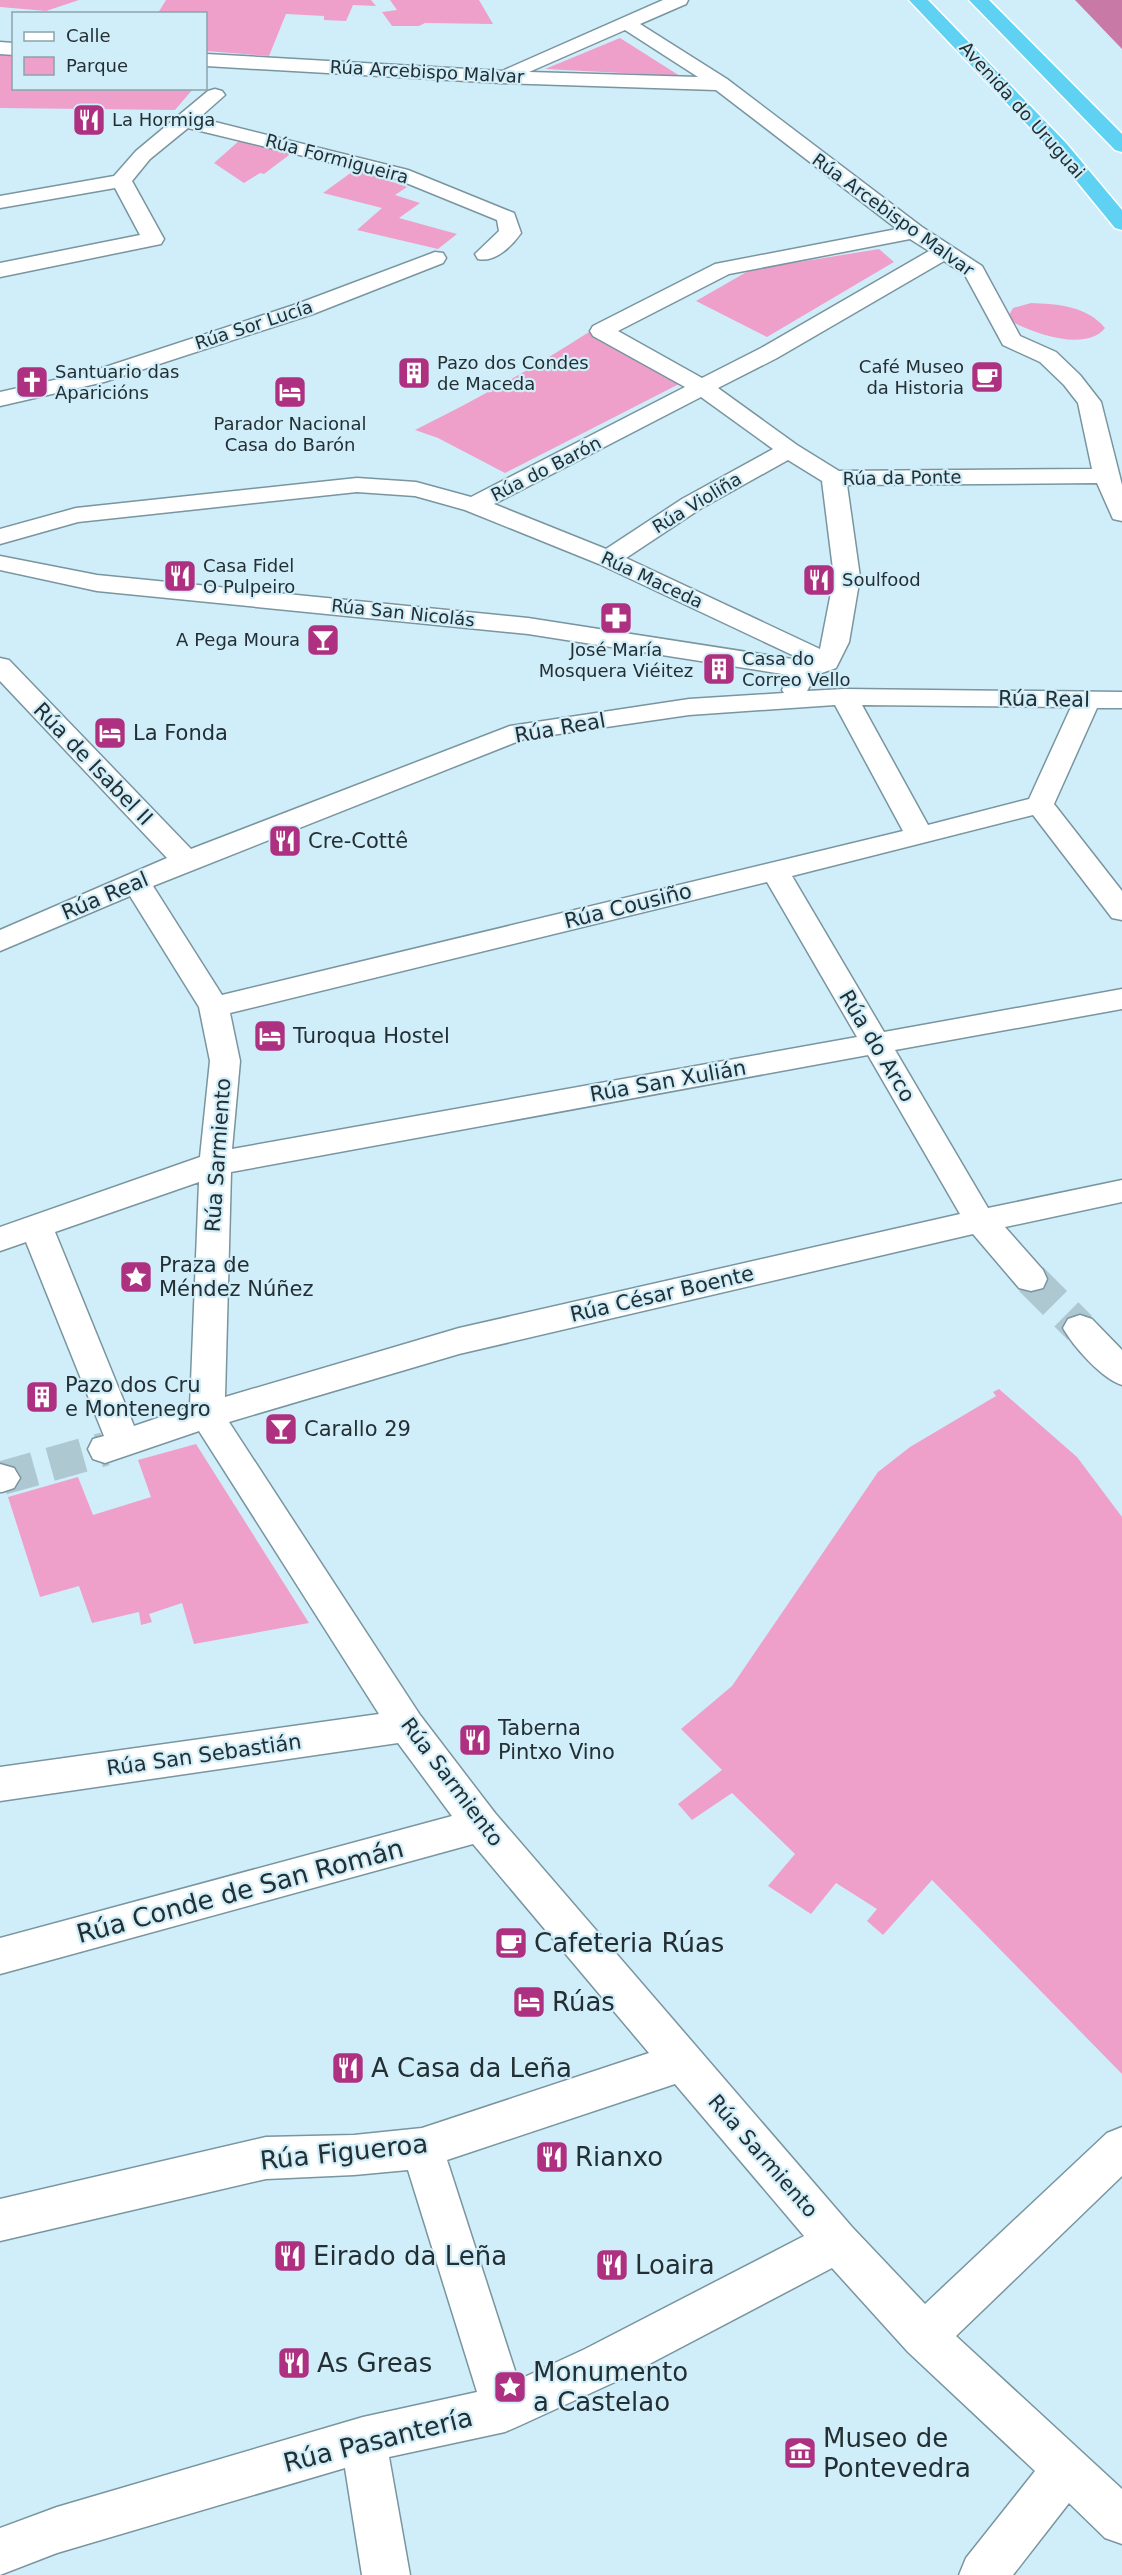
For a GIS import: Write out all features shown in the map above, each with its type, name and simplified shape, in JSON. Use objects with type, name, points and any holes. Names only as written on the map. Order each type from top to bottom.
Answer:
[{"type":"highway","name":"Avenida do Uruguai","points":[[918,0],[1059,147],[1122,224]]},
{"type":"highway","name":"Avenida do Uruguai","points":[[978,0],[1122,147]]},
{"type":"street","points":[[501,77],[679,0]]},
{"type":"street","name":"Rúa Arcebispo Malvar","points":[[626,23],[721,84],[914,232],[974,271],[1011,340],[1048,357],[1072,380],[1089,402],[1106,476],[1122,514]]},
{"type":"street","name":"Rúa Arcebispo Malvar","points":[[207,60],[501,77],[721,84]]},
{"type":"street","points":[[0,202],[122,181],[143,156],[215,95]]},
{"type":"street","name":"Rúa Formigueira","points":[[185,121],[401,174],[507,217],[510,233],[486,254]]},
{"type":"street","points":[[0,270],[153,239],[122,181]]},
{"type":"street","points":[[834,478],[789,450],[703,388],[601,331],[723,269],[914,232]]},
{"type":"street","name":"Rúa do Barón","points":[[0,537],[76,515],[357,484],[416,489],[474,505],[769,353],[945,251]]},
{"type":"street","name":"Rúa Sor Lucía","points":[[0,399],[96,377],[305,309],[435,258]]},
{"type":"street","name":"Rúa Violiña","points":[[608,559],[691,504],[789,450]]},
{"type":"street","name":"Rúa da Ponte","points":[[790,700],[836,642],[847,577],[834,478],[1106,476]]},
{"type":"street","name":"Rúa Maceda","points":[[474,505],[608,559],[816,666]]},
{"type":"street","name":"Rúa San Nicolás","points":[[0,563],[97,583],[528,626],[816,666]]},
{"type":"street","name":"Rúa de Isabel II","points":[[0,666],[186,861]]},
{"type":"street","points":[[1122,683],[1088,699],[1040,804],[1122,911]]},
{"type":"street","points":[[844,697],[920,836]]},
{"type":"street","name":"Rúa Real","points":[[0,941],[186,861],[519,732],[689,707],[844,697],[1122,700]]},
{"type":"street","name":"Rúa Cousiño","points":[[214,1007],[920,836],[1040,804]]},
{"type":"street","name":"Rúa do Arco","points":[[774,870],[980,1221],[1031,1279]]},
{"type":"street","name":"Rúa Sarmiento","points":[[136,882],[214,1007],[225,1061],[215,1164],[207,1415],[407,1726],[481,1825],[837,2242],[924,2336],[1122,2521]]},
{"type":"street","name":"Rúa San Xulián","points":[[0,1239],[37,1228],[215,1164],[1122,999]]},
{"type":"street","name":"Rúa César Boente","points":[[37,1228],[115,1446],[207,1415],[459,1341],[980,1221],[1122,1191]]},
{"type":"street","points":[[1080,1328],[1122,1372]]},
{"type":"street","name":"Rúa San Sebastián","points":[[0,1784],[407,1726]]},
{"type":"street","name":"Rúa Conde de San Román","points":[[0,1956],[481,1825]]},
{"type":"street","name":"Rúa Figueroa","points":[[0,2220],[266,2158],[354,2155],[422,2148],[682,2062]]},
{"type":"street","points":[[924,2336],[1122,2147]]},
{"type":"street","points":[[422,2148],[505,2409]]},
{"type":"street","name":"Rúa Pasantería","points":[[0,2552],[57,2530],[363,2440],[505,2409],[601,2365],[837,2242]]},
{"type":"street","points":[[363,2440],[386,2575]]},
{"type":"street","points":[[983,2575],[1066,2469]]},
{"type":"green space","points":[[0,0],[79,0],[46,11],[0,7]]},
{"type":"green space","points":[[166,0],[371,0],[376,6],[353,5],[346,21],[324,20],[324,16],[286,14],[269,56],[207,51],[207,12],[159,12]]},
{"type":"green space","points":[[390,0],[479,0],[493,24],[425,23],[419,26],[392,26],[382,12],[397,10]]},
{"type":"green space","points":[[620,38],[680,76],[545,69]]},
{"type":"green space","points":[[0,55],[12,55],[12,90],[192,90],[175,110],[0,108]]},
{"type":"green space","points":[[240,140],[293,152],[264,174],[260,173],[244,183],[214,163]]},
{"type":"green space","points":[[356,169],[407,187],[395,195],[420,203],[399,218],[457,234],[438,249],[357,230],[382,208],[323,193]]},
{"type":"green space","points":[[879,249],[894,262],[767,337],[696,301],[750,270]]},
{"type":"green space","points":[[1031,303],[1051,304],[1081,311],[1090,315],[1105,328],[1096,335],[1071,340],[1043,334],[1007,319],[1013,308]]},
{"type":"green space","points":[[589,332],[683,382],[505,473],[438,438],[415,430],[503,384]]},
{"type":"green space","points":[[999,1389],[1077,1457],[1122,1517],[1122,2074],[932,1880],[883,1935],[867,1921],[877,1909],[836,1883],[811,1914],[768,1886],[795,1854],[732,1793],[692,1820],[678,1804],[722,1770],[681,1729],[732,1686],[878,1472],[910,1447],[996,1396],[993,1392]]},
{"type":"green space","points":[[196,1444],[309,1623],[194,1644],[182,1603],[149,1614],[152,1622],[141,1625],[139,1612],[92,1623],[79,1586],[40,1597],[8,1497],[78,1477],[93,1515],[151,1497],[138,1460]]},
{"type":"shaded area","points":[[1075,0],[1122,0],[1122,49]]},
{"type":"tunnel","points":[[1031,1279],[1080,1328]]},
{"type":"tunnel","points":[[2,1478],[105,1449]]},
{"type":"place","name":"La Hormiga","points":[[89,120]]},
{"type":"place","name":"Pazo dos Condes de Maceda","points":[[414,373]]},
{"type":"place","name":"Café Museo da Historia","points":[[987,377]]},
{"type":"place","name":"Santuario das Aparicións","points":[[32,382]]},
{"type":"place","name":"Parador Nacional Casa do Barón","points":[[290,392]]},
{"type":"place","name":"Casa Fidel O Pulpeiro","points":[[180,576]]},
{"type":"place","name":"Soulfood","points":[[819,580]]},
{"type":"place","name":"José María Mosquera Viéitez","points":[[616,618]]},
{"type":"place","name":"A Pega Moura","points":[[323,640]]},
{"type":"place","name":"Casa do Correo Vello","points":[[719,669]]},
{"type":"place","name":"La Fonda","points":[[110,733]]},
{"type":"place","name":"Cre-Cottê","points":[[285,841]]},
{"type":"place","name":"Turoqua Hostel","points":[[270,1036]]},
{"type":"place","name":"Praza de Méndez Núñez","points":[[136,1277]]},
{"type":"place","name":"Pazo dos Cru e Montenegro","points":[[42,1397]]},
{"type":"place","name":"Carallo 29","points":[[281,1429]]},
{"type":"place","name":"Taberna Pintxo Vino","points":[[475,1740]]},
{"type":"place","name":"Cafeteria Rúas","points":[[511,1943]]},
{"type":"place","name":"Rúas","points":[[529,2002]]},
{"type":"place","name":"A Casa da Leña","points":[[348,2068]]},
{"type":"place","name":"Rianxo","points":[[552,2157]]},
{"type":"place","name":"Eirado da Leña","points":[[290,2256]]},
{"type":"place","name":"Loaira","points":[[612,2265]]},
{"type":"place","name":"As Greas","points":[[294,2363]]},
{"type":"place","name":"Monumento a Castelao","points":[[510,2387]]},
{"type":"place","name":"Museo de Pontevedra","points":[[800,2453]]}]
